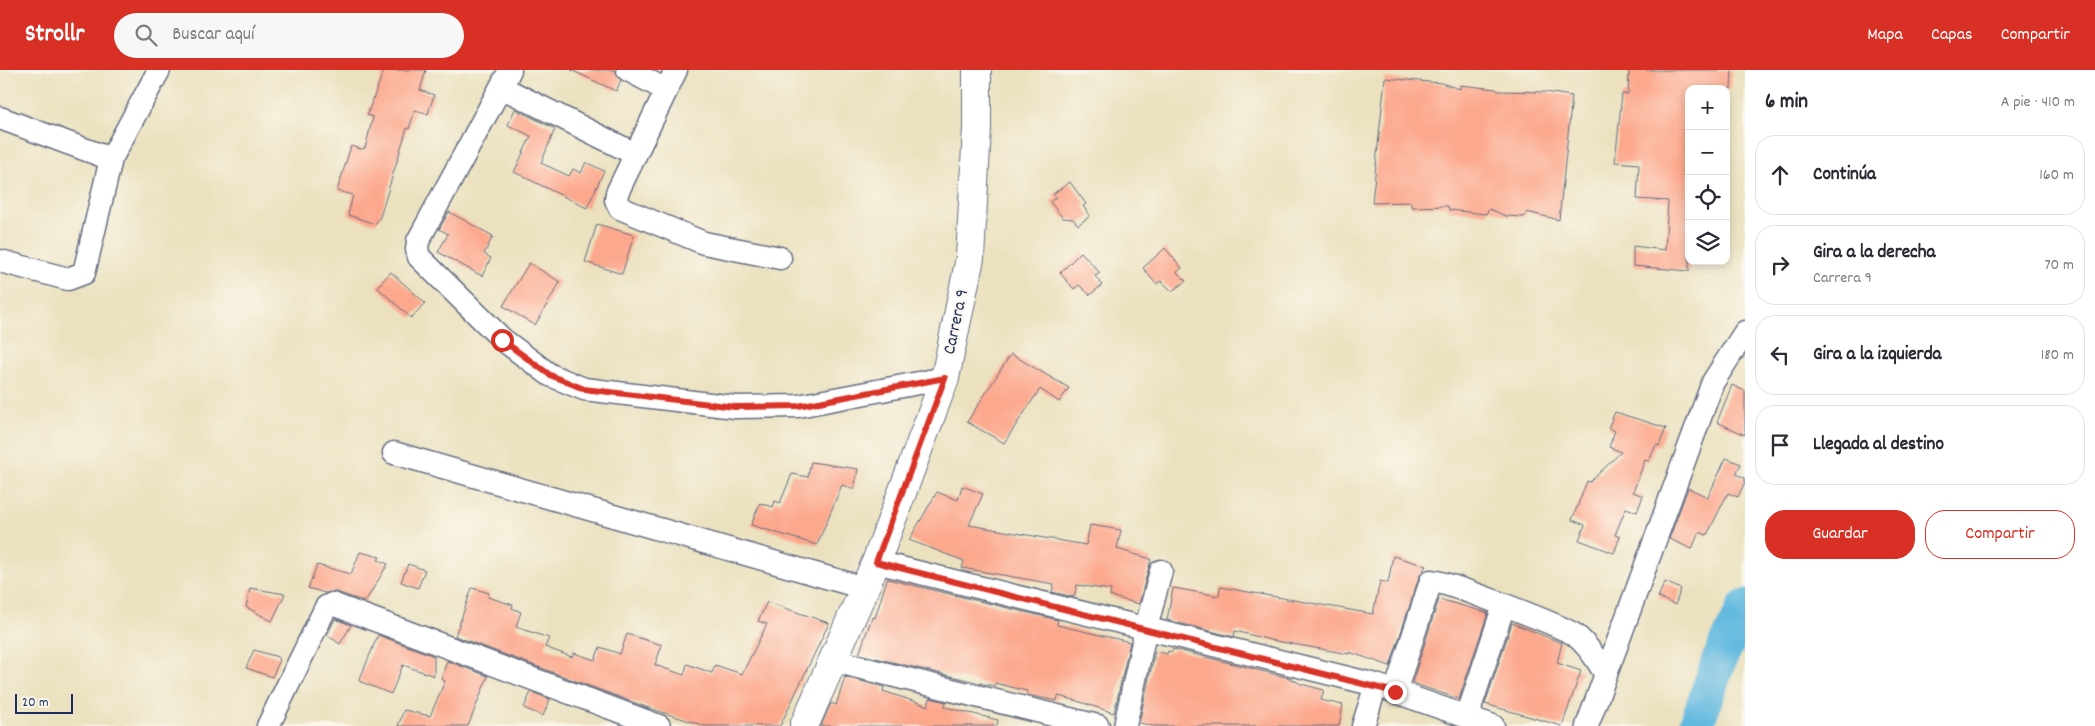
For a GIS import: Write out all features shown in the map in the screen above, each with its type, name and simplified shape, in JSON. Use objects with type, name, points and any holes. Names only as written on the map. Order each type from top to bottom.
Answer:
[{"type":"main road","name":"Carrera 9","points":[[804,726],[876,562],[945,378],[970,258],[977,128],[976,70]]},
{"type":"street","points":[[0,261],[68,279],[84,273],[111,159],[159,70]]},
{"type":"street","points":[[628,70],[666,90]]},
{"type":"street","points":[[676,70],[617,193],[616,200],[620,208],[704,242],[780,258]]},
{"type":"street","points":[[635,154],[506,78],[418,241],[419,257],[502,340],[550,375],[584,389],[735,407],[798,406],[945,378]]},
{"type":"street","points":[[0,118],[111,159]]},
{"type":"street","points":[[1587,726],[1713,382],[1745,332]]},
{"type":"street","points":[[394,453],[864,588]]},
{"type":"street","points":[[876,562],[1386,689],[1493,726]]},
{"type":"street","points":[[1125,726],[1146,628],[1161,570]]},
{"type":"street","points":[[1363,726],[1386,689],[1431,581],[1504,605],[1575,635],[1593,654],[1606,674]]},
{"type":"street","points":[[268,726],[326,607],[332,604],[659,726]]},
{"type":"street","points":[[1467,717],[1504,605]]},
{"type":"street","points":[[834,661],[1098,726]]},
{"type":"building","points":[[384,70],[426,70],[420,90],[434,95],[428,114],[415,110],[409,129],[407,128],[380,217],[375,224],[348,215],[353,195],[337,191],[351,146],[361,149],[365,148],[373,117],[367,115]]},
{"type":"building","points":[[571,70],[615,70],[621,80],[616,91]]},
{"type":"building","points":[[1629,70],[1732,70],[1731,89],[1730,85],[1685,85],[1685,265],[1689,265],[1689,271],[1633,266],[1633,246],[1665,250],[1668,201],[1637,199],[1639,164],[1615,162],[1622,94],[1628,94]]},
{"type":"building","points":[[1385,78],[1441,83],[1460,89],[1460,85],[1496,89],[1498,91],[1545,92],[1572,96],[1559,220],[1527,212],[1524,217],[1506,216],[1489,209],[1486,214],[1449,210],[1448,206],[1411,207],[1411,202],[1372,203]]},
{"type":"building","points":[[515,109],[555,129],[541,163],[569,176],[573,169],[581,173],[586,162],[604,171],[587,208],[514,172],[531,136],[508,125]]},
{"type":"building","points":[[1070,182],[1086,204],[1083,206],[1090,216],[1078,225],[1073,219],[1063,218],[1050,202],[1056,197],[1053,194]]},
{"type":"building","points":[[449,212],[493,236],[484,254],[491,258],[482,276],[438,252],[448,234],[439,229]]},
{"type":"building","points":[[597,224],[634,235],[622,274],[585,262]]},
{"type":"building","points":[[1165,248],[1182,268],[1177,272],[1186,281],[1172,291],[1161,281],[1156,284],[1143,268]]},
{"type":"building","points":[[1081,252],[1100,273],[1095,276],[1102,285],[1090,295],[1079,285],[1074,289],[1060,273]]},
{"type":"building","points":[[529,263],[560,282],[535,325],[503,306]]},
{"type":"building","points":[[391,272],[425,303],[411,318],[377,287]]},
{"type":"building","points":[[1011,354],[1069,388],[1059,402],[1040,389],[1004,443],[967,422]]},
{"type":"building","points":[[1732,385],[1745,391],[1745,435],[1717,422]]},
{"type":"building","points":[[1615,412],[1666,428],[1659,446],[1656,445],[1649,461],[1645,460],[1633,492],[1643,496],[1637,512],[1626,508],[1615,535],[1620,537],[1614,553],[1579,540],[1585,525],[1572,520],[1587,481],[1590,482],[1621,452],[1609,447],[1615,431],[1608,428]]},
{"type":"building","points":[[1726,458],[1741,464],[1736,474],[1745,478],[1745,482],[1738,497],[1728,493],[1707,535],[1699,532],[1692,549],[1669,539],[1688,488],[1708,497]]},
{"type":"building","points":[[811,462],[858,469],[854,489],[842,485],[817,545],[751,525],[760,503],[773,507],[775,501],[780,503],[792,474],[808,477]]},
{"type":"building","points":[[962,486],[983,494],[969,525],[1086,545],[1090,525],[1121,530],[1117,549],[1151,559],[1139,604],[1110,596],[1111,590],[1077,585],[1074,597],[1052,592],[1054,584],[962,568],[964,561],[909,540],[937,492],[958,500]]},
{"type":"building","points":[[360,552],[380,557],[378,560],[388,564],[365,602],[337,592],[325,593],[308,588],[317,565],[351,574]]},
{"type":"building","points":[[1393,556],[1426,566],[1419,577],[1390,666],[1349,652],[1349,654],[1270,640],[1235,631],[1234,637],[1167,620],[1173,588],[1219,596],[1220,587],[1373,614],[1380,581],[1388,583]]},
{"type":"building","points":[[408,564],[425,570],[418,588],[401,582]]},
{"type":"building","points":[[887,579],[1058,620],[1057,625],[1130,642],[1114,713],[1058,696],[1057,701],[1027,695],[1027,691],[995,683],[995,686],[984,684],[859,654],[872,617],[875,618]]},
{"type":"building","points":[[1665,582],[1681,589],[1675,605],[1658,597]]},
{"type":"building","points":[[250,588],[285,594],[272,621],[246,607]]},
{"type":"building","points":[[472,588],[489,593],[488,597],[513,605],[512,608],[521,612],[516,627],[549,638],[545,647],[572,657],[574,653],[595,660],[600,647],[620,654],[627,634],[662,645],[655,665],[684,675],[687,664],[712,673],[715,665],[742,674],[767,624],[758,621],[767,602],[829,623],[780,726],[705,726],[646,707],[455,636]]},
{"type":"building","points":[[1439,599],[1488,613],[1459,699],[1412,683]]},
{"type":"building","points":[[335,619],[351,625],[340,644],[327,635]]},
{"type":"building","points":[[1512,623],[1562,643],[1557,663],[1581,671],[1562,726],[1485,704]]},
{"type":"building","points":[[378,635],[434,656],[434,676],[403,665],[391,694],[359,681]]},
{"type":"building","points":[[1173,649],[1290,678],[1301,684],[1324,690],[1321,700],[1343,705],[1339,726],[1153,726],[1139,723],[1155,651],[1167,654],[1168,651],[1172,652]]},
{"type":"building","points":[[254,650],[278,657],[280,660],[272,677],[246,668]]},
{"type":"building","points":[[447,661],[488,676],[468,726],[398,726],[404,710],[430,716],[445,681],[441,679]]},
{"type":"building","points":[[845,677],[884,687],[883,691],[928,706],[930,698],[946,702],[945,707],[998,720],[997,726],[821,726],[831,703],[836,705]]},
{"type":"building","points":[[531,692],[550,699],[543,716],[524,708]]},
{"type":"waterway","points":[[1696,726],[1719,660],[1745,607]]},
{"type":"route","points":[[502,340],[550,375],[584,389],[735,407],[798,406],[945,378],[876,562],[1395,692]]}]
